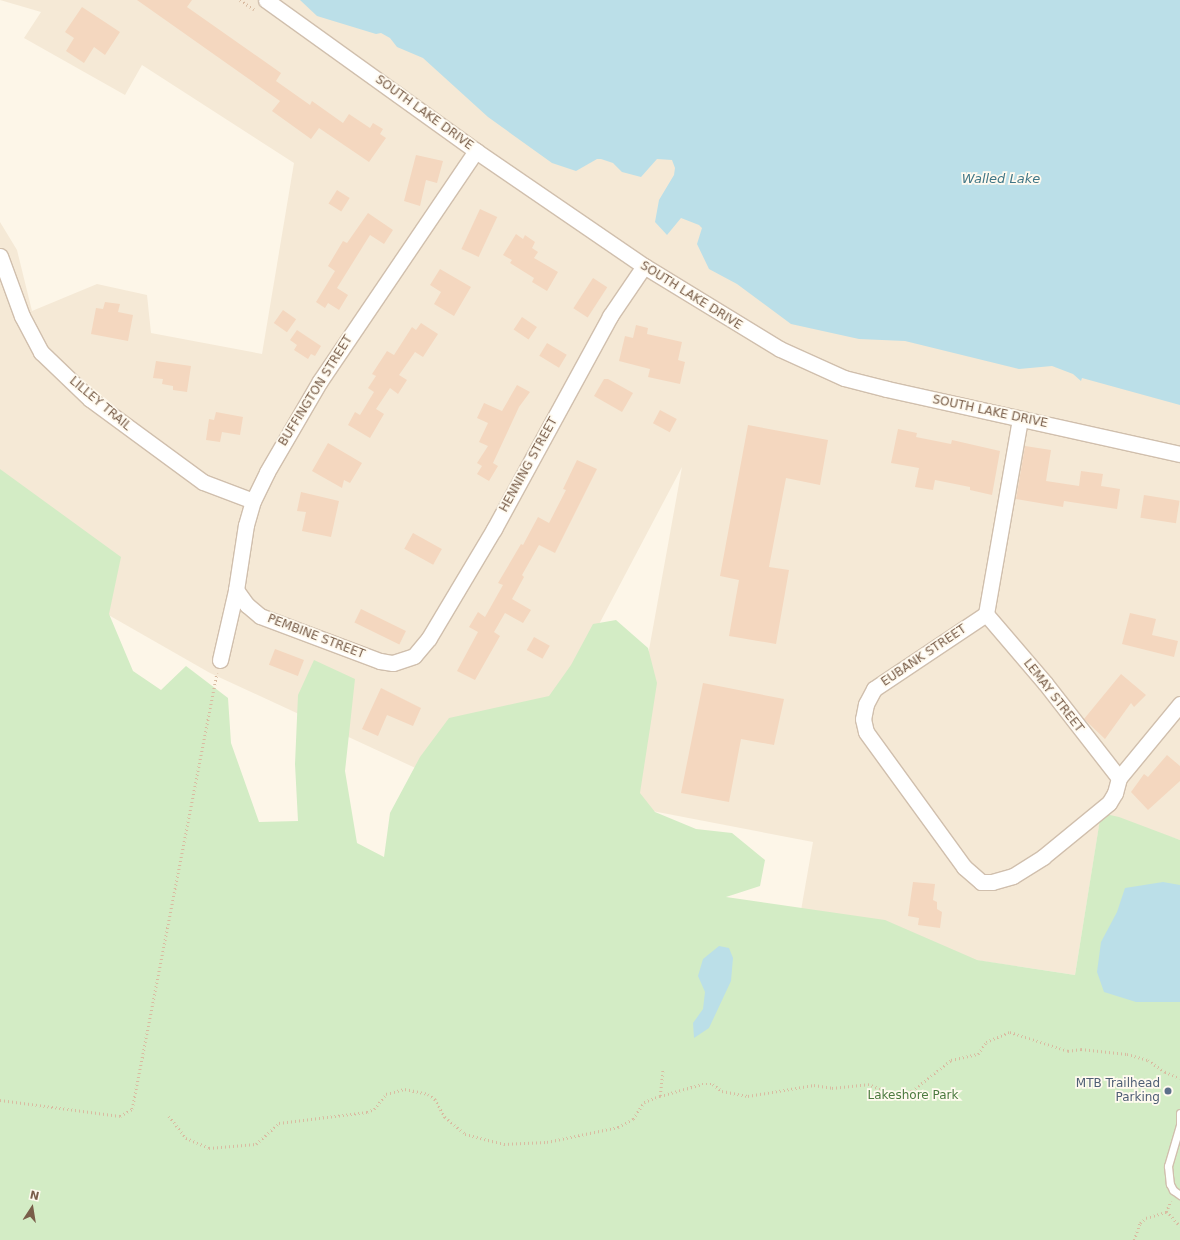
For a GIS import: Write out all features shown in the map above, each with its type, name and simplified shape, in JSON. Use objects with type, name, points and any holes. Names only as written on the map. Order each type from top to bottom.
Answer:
[{"type":"street","name":"SOUTH LAKE DRIVE","points":[[266,0],[476,150],[644,266],[749,332],[826,370],[887,390],[1180,454]]},
{"type":"street","name":"BUFFINGTON STREET","points":[[220,660],[236,590],[240,555],[253,501],[276,455],[320,381],[476,150]]},
{"type":"street","name":"LILLEY TRAIL","points":[[0,256],[22,316],[41,352],[90,399],[203,482],[253,501]]},
{"type":"street","name":"HENNING STREET","points":[[407,659],[414,656],[430,638],[494,529],[610,316],[644,266]]},
{"type":"street","points":[[986,614],[1020,419]]},
{"type":"street","name":"PEMBINE STREET","points":[[236,590],[247,605],[260,616],[380,661],[393,663],[407,659]]},
{"type":"street","name":"LEMAY STREET","points":[[986,614],[1045,683],[1119,778]]},
{"type":"street","name":"EUBANK STREET","points":[[986,614],[874,689],[866,704],[863,719],[866,732],[964,867],[981,882],[992,882],[1013,876],[1043,857],[1109,803],[1115,793],[1119,778]]},
{"type":"street","points":[[1119,778],[1180,704]]},
{"type":"lane","points":[[1180,1113],[1180,1125],[1168,1166],[1169,1179],[1173,1190],[1180,1195]]},
{"type":"path","points":[[0,1100],[120,1116],[132,1109],[220,660]]},
{"type":"path","points":[[169,1116],[186,1138],[209,1148],[256,1144],[279,1123],[367,1112],[374,1109],[386,1094],[405,1089],[428,1094],[435,1099],[445,1117],[465,1134],[504,1144],[548,1142],[618,1127],[632,1119],[644,1102],[702,1084],[713,1084],[722,1091],[748,1096],[814,1085],[832,1088],[868,1084],[894,1094],[912,1091],[951,1060],[978,1054],[986,1042],[1010,1032],[1068,1051],[1081,1049],[1127,1054],[1148,1060],[1165,1072],[1180,1078]]},
{"type":"path","points":[[660,1096],[663,1069]]},
{"type":"path","points":[[1167,1211],[1173,1190]]},
{"type":"path","points":[[1167,1211],[1180,1226]]},
{"type":"path","points":[[1134,1240],[1140,1223],[1146,1218],[1167,1211]]},
{"type":"shaded area","points":[[0,0],[500,0],[1180,308],[1180,840],[1101,814],[1075,975],[797,933],[813,842],[621,805],[682,467],[502,808],[210,673],[56,585],[0,517],[0,222],[17,250],[32,311],[97,284],[147,295],[151,333],[262,354],[294,163],[142,65],[125,95],[24,38],[41,12]]},
{"type":"green space","name":"Lakeshore Park","points":[[0,469],[121,557],[109,614],[133,671],[161,690],[186,666],[228,698],[231,743],[259,822],[298,821],[295,764],[298,695],[314,660],[355,679],[345,771],[357,843],[384,857],[390,813],[420,757],[449,718],[549,696],[571,665],[593,624],[616,620],[648,648],[657,683],[640,793],[655,812],[696,829],[732,833],[765,860],[760,886],[726,897],[885,920],[977,960],[1075,975],[1101,813],[1119,817],[1180,840],[1180,1240],[0,1240]]},
{"type":"water","name":"Walled Lake","points":[[300,0],[1180,0],[1180,405],[1082,378],[1081,381],[1073,374],[1052,366],[1019,369],[905,341],[859,339],[791,324],[737,284],[709,269],[697,244],[702,228],[699,225],[681,218],[667,235],[655,222],[659,200],[674,175],[675,168],[672,160],[657,159],[641,177],[622,172],[613,163],[601,159],[597,159],[576,171],[552,163],[488,117],[423,58],[397,47],[390,38],[381,33],[376,34],[317,16]]},
{"type":"water","points":[[1163,882],[1180,885],[1180,1002],[1136,1002],[1104,992],[1097,972],[1101,942],[1117,912],[1125,888]]},
{"type":"water","points":[[719,946],[729,948],[733,958],[731,981],[709,1028],[694,1038],[693,1023],[703,1009],[705,992],[698,976],[703,959]]},
{"type":"building","points":[[137,0],[192,0],[187,7],[281,73],[276,81],[310,105],[312,101],[343,123],[349,114],[370,128],[373,123],[383,129],[380,134],[386,138],[369,162],[319,128],[311,139],[272,111],[280,101]]},
{"type":"building","points":[[82,7],[120,32],[105,55],[94,47],[84,63],[66,51],[74,38],[65,32]]},
{"type":"building","points":[[416,155],[443,161],[437,183],[426,180],[420,206],[404,201]]},
{"type":"building","points":[[337,190],[350,198],[341,212],[329,204]]},
{"type":"building","points":[[480,209],[497,217],[479,257],[461,249]]},
{"type":"building","points":[[368,213],[393,230],[384,244],[370,235],[337,288],[348,295],[339,310],[328,303],[325,308],[316,302],[335,271],[328,266],[343,241],[347,243]]},
{"type":"building","points":[[516,234],[523,239],[525,235],[535,242],[532,248],[538,252],[534,258],[558,272],[547,291],[532,282],[534,278],[510,263],[512,260],[503,255]]},
{"type":"building","points":[[440,269],[471,287],[454,316],[434,304],[441,292],[430,285]]},
{"type":"building","points":[[593,278],[607,287],[588,317],[573,308]]},
{"type":"building","points":[[105,302],[120,304],[118,312],[133,315],[128,341],[91,334],[96,308],[103,309]]},
{"type":"building","points":[[283,310],[296,319],[287,332],[274,323]]},
{"type":"building","points":[[522,317],[537,327],[529,340],[514,329]]},
{"type":"building","points":[[421,323],[438,334],[423,357],[415,352],[399,375],[407,380],[398,394],[390,388],[376,409],[384,414],[370,438],[348,425],[355,412],[360,415],[374,392],[368,388],[376,376],[372,374],[387,351],[394,355],[412,327],[416,330]]},
{"type":"building","points":[[636,325],[648,328],[647,334],[682,342],[678,360],[685,362],[680,384],[648,377],[650,369],[619,361],[625,336],[633,338]]},
{"type":"building","points":[[297,330],[321,346],[315,356],[311,354],[308,359],[294,350],[297,345],[290,340]]},
{"type":"building","points":[[547,343],[567,355],[559,368],[539,356]]},
{"type":"building","points":[[156,361],[191,366],[187,392],[173,390],[173,386],[162,384],[163,379],[153,378]]},
{"type":"building","points":[[604,379],[608,379],[633,393],[622,412],[594,396]]},
{"type":"building","points":[[517,385],[530,392],[519,407],[493,463],[498,466],[489,481],[477,474],[482,466],[477,463],[488,446],[479,442],[488,423],[477,418],[484,403],[502,411]]},
{"type":"building","points":[[660,410],[677,419],[670,432],[653,423]]},
{"type":"building","points":[[216,412],[243,417],[240,435],[222,432],[220,442],[206,440],[209,419],[214,420]]},
{"type":"building","points":[[748,425],[828,440],[820,485],[786,478],[769,567],[789,570],[776,644],[729,636],[739,580],[720,576]]},
{"type":"building","points":[[898,429],[917,433],[916,437],[951,444],[952,440],[1000,451],[992,495],[970,490],[970,487],[935,480],[933,490],[915,487],[919,468],[891,463]]},
{"type":"building","points":[[328,443],[362,463],[350,483],[344,480],[342,488],[312,471]]},
{"type":"building","points":[[1025,446],[1051,450],[1046,481],[1079,486],[1081,471],[1103,474],[1101,486],[1120,489],[1117,509],[1064,501],[1063,507],[1016,499]]},
{"type":"building","points":[[577,460],[597,469],[555,553],[539,545],[522,575],[524,577],[512,599],[531,610],[523,623],[505,613],[494,632],[500,636],[475,680],[457,671],[478,632],[469,627],[478,612],[485,617],[503,585],[498,583],[521,544],[523,545],[538,517],[549,523],[566,490],[563,489]]},
{"type":"building","points":[[301,492],[339,501],[331,537],[302,531],[306,512],[297,511]]},
{"type":"building","points":[[1144,495],[1180,501],[1176,523],[1140,518]]},
{"type":"building","points":[[413,533],[442,549],[433,565],[404,549]]},
{"type":"building","points":[[361,609],[406,631],[399,644],[354,622]]},
{"type":"building","points":[[1130,613],[1156,619],[1152,635],[1178,641],[1174,657],[1122,644]]},
{"type":"building","points":[[534,637],[550,646],[542,659],[527,650]]},
{"type":"building","points":[[275,649],[304,660],[298,676],[269,665]]},
{"type":"building","points":[[1121,674],[1146,695],[1134,707],[1131,703],[1105,739],[1084,719]]},
{"type":"building","points":[[703,683],[784,699],[774,745],[741,739],[729,802],[681,793]]},
{"type":"building","points":[[381,688],[421,708],[413,726],[387,715],[378,736],[362,729]]},
{"type":"building","points":[[1167,755],[1180,766],[1180,781],[1148,810],[1131,792],[1144,774],[1148,777]]},
{"type":"building","points":[[913,882],[935,884],[933,900],[937,902],[937,909],[942,912],[940,928],[918,925],[919,918],[908,916]]},
{"type":"place","name":"MTB Trailhead Parking","points":[[1168,1091]]}]
